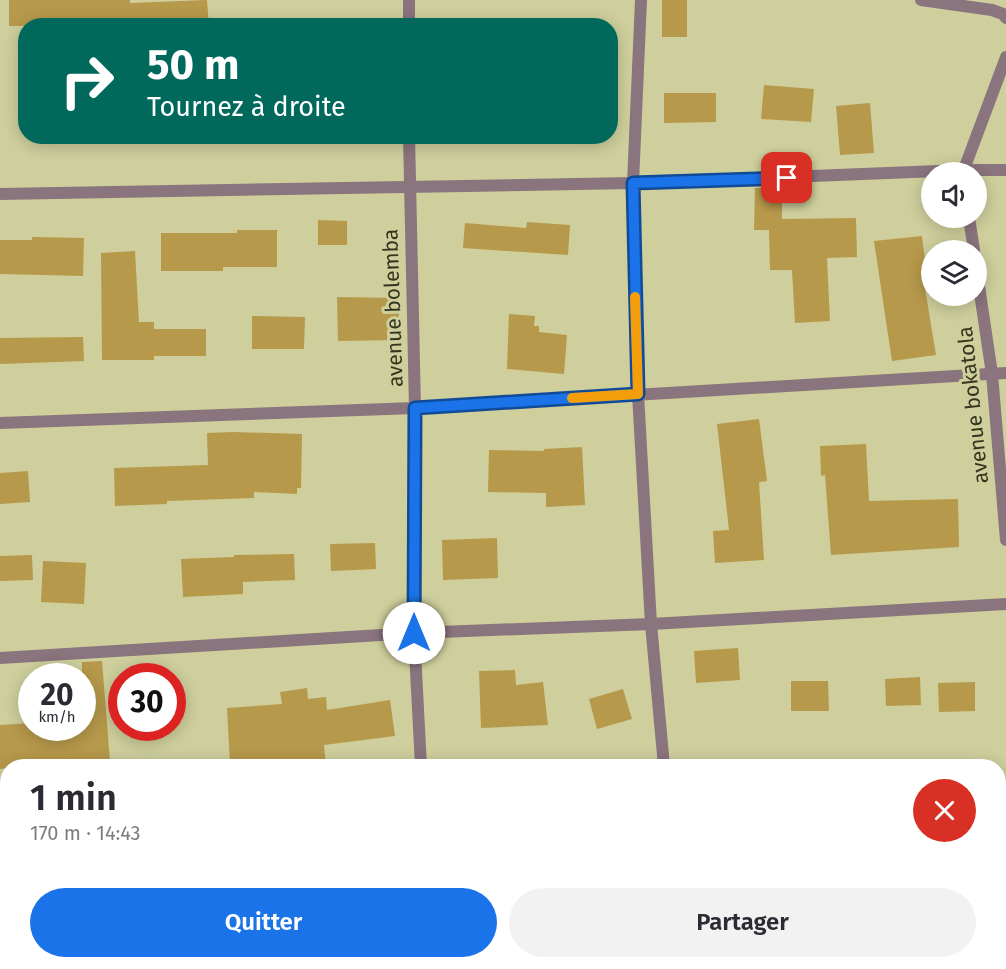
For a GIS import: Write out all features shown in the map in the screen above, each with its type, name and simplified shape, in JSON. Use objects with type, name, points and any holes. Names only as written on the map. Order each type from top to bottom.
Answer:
[{"type":"street","points":[[410,0],[410,18]]},
{"type":"street","points":[[641,0],[633,183],[638,394],[651,624],[663,759]]},
{"type":"street","points":[[921,0],[992,10],[1003,14],[1006,18]]},
{"type":"street","points":[[966,162],[1006,57]]},
{"type":"street","name":"avenue bolemba","points":[[409,144],[415,408],[414,633],[421,759]]},
{"type":"street","points":[[987,170],[1006,170]]},
{"type":"street","points":[[0,194],[633,183],[921,173]]},
{"type":"street","name":"avenue bokatola","points":[[982,306],[992,374],[1006,540]]},
{"type":"street","points":[[0,423],[415,408],[1006,373]]},
{"type":"street","points":[[0,658],[414,633],[651,624],[1006,604]]},
{"type":"building","points":[[9,0],[130,0],[130,3],[207,0],[208,18],[18,18],[18,26],[9,26]]},
{"type":"building","points":[[662,0],[687,0],[687,37],[662,37]]},
{"type":"building","points":[[764,85],[814,89],[811,122],[761,119]]},
{"type":"building","points":[[664,93],[716,93],[716,122],[664,123]]},
{"type":"building","points":[[870,103],[874,153],[840,155],[836,106]]},
{"type":"building","points":[[755,188],[782,188],[782,219],[856,218],[857,257],[827,258],[830,321],[795,323],[792,270],[770,270],[769,230],[754,230]]},
{"type":"building","points":[[318,220],[347,221],[347,245],[318,245]]},
{"type":"building","points":[[527,222],[570,225],[568,255],[463,248],[465,223],[526,228]]},
{"type":"building","points":[[237,230],[277,230],[277,267],[223,267],[223,271],[161,271],[161,233],[237,233]]},
{"type":"building","points":[[922,236],[921,306],[928,306],[936,355],[892,361],[874,241]]},
{"type":"building","points":[[32,237],[84,238],[83,276],[0,274],[0,240],[32,240]]},
{"type":"building","points":[[135,251],[139,322],[154,322],[154,329],[206,329],[206,356],[154,356],[154,360],[102,360],[101,253]]},
{"type":"building","points":[[337,297],[399,298],[399,340],[338,341]]},
{"type":"building","points":[[509,314],[535,316],[534,326],[539,326],[539,332],[567,335],[564,374],[507,369]]},
{"type":"building","points":[[252,316],[305,317],[304,349],[252,349]]},
{"type":"building","points":[[83,337],[84,361],[0,364],[0,338]]},
{"type":"building","points":[[759,419],[767,481],[759,482],[764,560],[715,563],[713,531],[729,530],[717,424]]},
{"type":"building","points":[[207,433],[302,434],[301,488],[297,488],[297,494],[254,492],[254,498],[167,501],[167,504],[115,506],[114,468],[208,465]]},
{"type":"building","points":[[866,444],[869,501],[958,499],[959,547],[831,555],[825,475],[821,476],[820,446]]},
{"type":"building","points":[[582,447],[585,505],[546,507],[546,493],[488,492],[489,450],[544,451],[544,449]]},
{"type":"building","points":[[28,471],[30,502],[0,504],[0,473]]},
{"type":"building","points":[[497,538],[498,578],[443,580],[442,540]]},
{"type":"building","points":[[375,543],[376,569],[331,571],[330,544]]},
{"type":"building","points":[[294,554],[295,580],[243,582],[243,594],[183,597],[181,559]]},
{"type":"building","points":[[32,555],[33,580],[0,581],[0,556]]},
{"type":"building","points":[[43,561],[86,563],[84,604],[41,602]]},
{"type":"building","points":[[738,648],[740,680],[696,683],[694,651]]},
{"type":"building","points":[[102,661],[110,759],[0,759],[0,725],[18,724],[18,741],[96,741],[96,663],[82,663]]},
{"type":"building","points":[[515,670],[516,685],[543,682],[548,725],[481,728],[479,671]]},
{"type":"building","points":[[920,677],[921,705],[886,706],[885,679]]},
{"type":"building","points":[[791,681],[828,681],[829,711],[791,711]]},
{"type":"building","points":[[975,682],[975,711],[939,712],[938,683]]},
{"type":"building","points":[[307,688],[308,699],[326,697],[327,710],[390,700],[395,736],[324,745],[325,759],[230,759],[227,708],[282,704],[280,692]]},
{"type":"building","points":[[623,689],[632,719],[597,729],[589,699]]},
{"type":"slow traffic","points":[[572,398],[638,394],[635,297]]},
{"type":"route","points":[[414,633],[415,408],[638,394],[633,183],[787,178]]}]
